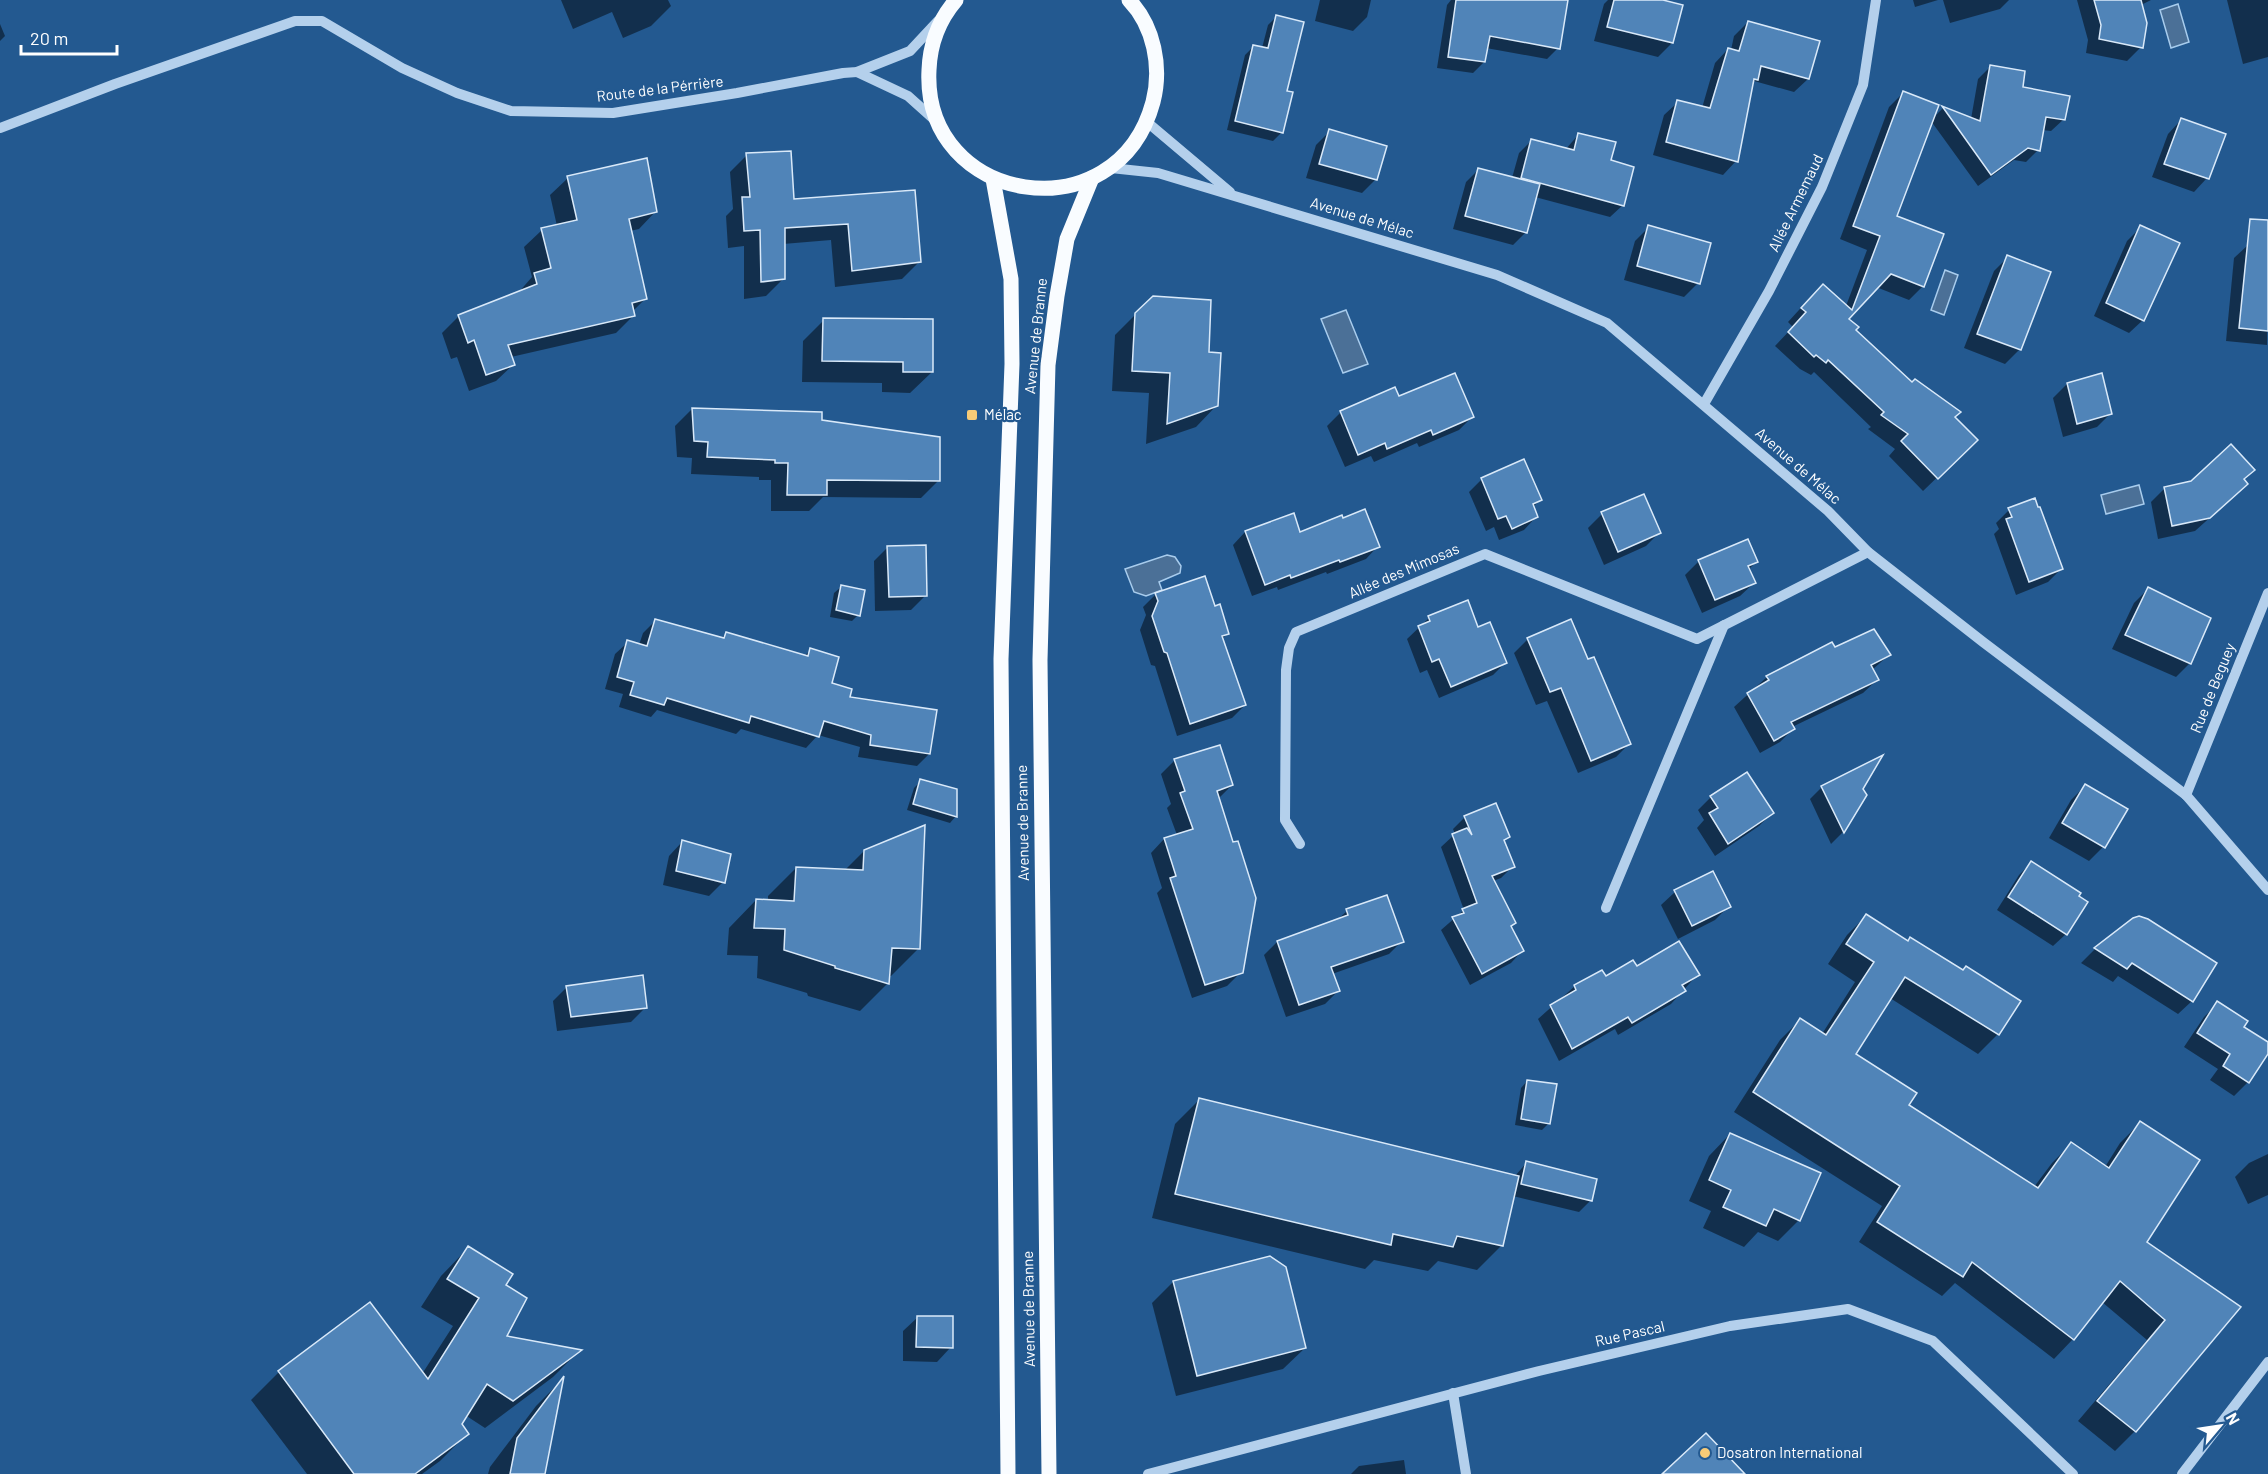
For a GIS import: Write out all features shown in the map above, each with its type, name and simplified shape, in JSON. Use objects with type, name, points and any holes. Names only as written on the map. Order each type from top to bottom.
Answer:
[{"type":"main road","points":[[956,0],[942,16],[929,50],[928,87],[937,122],[952,145],[971,164],[993,178],[1026,188],[1048,189],[1060,189],[1092,178],[1111,168],[1132,147],[1147,122],[1158,84],[1154,45],[1138,10],[1129,0]]},
{"type":"main road","name":"Avenue de Branne","points":[[993,178],[1010,268],[1012,364],[1001,658],[1008,1474]]},
{"type":"main road","name":"Avenue de Branne","points":[[1049,1474],[1040,672],[1048,365],[1067,239],[1092,178]]},
{"type":"street","name":"Allée Armemaud","points":[[1704,404],[1769,291],[1822,187],[1863,85],[1876,0]]},
{"type":"street","name":"Route de la Pérrière","points":[[0,128],[115,84],[295,21],[322,21],[402,68],[457,93],[511,111],[613,113],[857,72],[910,51],[942,16]]},
{"type":"street","points":[[857,72],[908,96],[937,122]]},
{"type":"street","name":"Avenue de Mélac","points":[[1147,122],[1232,194]]},
{"type":"street","name":"Avenue de Mélac","points":[[1111,168],[1158,173],[1497,275],[1607,323],[1828,511],[1868,552],[1983,642],[2187,795],[2268,890]]},
{"type":"street","name":"Allée des Mimosas","points":[[1300,844],[1285,820],[1286,670],[1289,648],[1296,632],[1485,554],[1696,639],[1868,552]]},
{"type":"street","name":"Rue de Beguey","points":[[2187,795],[2268,593]]},
{"type":"street","points":[[1606,908],[1724,625]]},
{"type":"street","name":"Rue Pascal","points":[[1148,1474],[1453,1393],[1730,1326],[1848,1309],[1933,1341],[2073,1474]]},
{"type":"street","points":[[2182,1474],[2268,1362]]},
{"type":"street","points":[[1453,1393],[1466,1474]]},
{"type":"water","points":[[2178,4],[2189,42],[2171,48],[2160,10]]},
{"type":"water","points":[[1945,270],[1958,275],[1944,315],[1931,310]]},
{"type":"water","points":[[1346,310],[1368,364],[1343,373],[1321,319]]},
{"type":"water","points":[[2139,485],[2144,504],[2106,514],[2101,495]]},
{"type":"water","points":[[1167,555],[1175,557],[1181,566],[1180,573],[1159,582],[1162,590],[1146,596],[1134,592],[1125,569]]},
{"type":"building","points":[[1456,0],[1568,0],[1560,49],[1490,36],[1485,62],[1448,57]]},
{"type":"building","points":[[1614,0],[1663,0],[1683,5],[1673,43],[1607,27]]},
{"type":"building","points":[[2094,0],[2141,0],[2147,23],[2143,48],[2099,39],[2101,25]]},
{"type":"building","points":[[1276,15],[1304,22],[1287,91],[1293,92],[1283,133],[1235,121],[1253,45],[1268,48]]},
{"type":"building","points":[[1748,21],[1820,41],[1809,79],[1761,66],[1758,80],[1754,79],[1738,162],[1666,142],[1677,100],[1710,108],[1728,48],[1739,51]]},
{"type":"building","points":[[1990,65],[2025,71],[2023,87],[2070,96],[2065,120],[2046,117],[2040,151],[2028,148],[1991,175],[1942,106],[1980,121]]},
{"type":"building","points":[[1903,91],[1939,105],[1897,216],[1944,234],[1924,287],[1891,274],[1849,319],[1859,327],[1856,330],[1912,382],[1915,379],[1961,412],[1955,417],[1978,440],[1938,479],[1901,441],[1908,434],[1881,415],[1884,412],[1828,360],[1826,363],[1816,355],[1814,357],[1788,332],[1806,312],[1801,308],[1823,284],[1852,310],[1880,236],[1853,226]]},
{"type":"building","points":[[2181,118],[2226,134],[2209,179],[2164,164]]},
{"type":"building","points":[[1329,129],[1387,146],[1377,180],[1319,164]]},
{"type":"building","points":[[1578,133],[1616,142],[1611,160],[1634,167],[1624,206],[1521,178],[1531,139],[1574,150]]},
{"type":"building","points":[[791,151],[794,199],[915,190],[921,262],[852,271],[848,224],[785,228],[785,279],[761,282],[760,230],[744,231],[742,197],[750,197],[746,153]]},
{"type":"building","points":[[647,158],[657,212],[629,219],[647,299],[632,303],[635,316],[508,345],[515,365],[486,375],[474,340],[468,343],[458,315],[537,284],[534,273],[551,268],[541,228],[577,220],[567,176]]},
{"type":"building","points":[[1478,168],[1540,184],[1527,233],[1465,216]]},
{"type":"building","points":[[2250,219],[2268,220],[2268,331],[2239,328]]},
{"type":"building","points":[[1648,225],[1711,243],[1700,284],[1637,266]]},
{"type":"building","points":[[2140,225],[2180,243],[2144,321],[2106,303]]},
{"type":"building","points":[[2007,255],[2051,272],[2021,350],[1977,334]]},
{"type":"building","points":[[1153,296],[1211,300],[1209,352],[1221,353],[1218,406],[1167,424],[1170,373],[1132,371],[1135,313]]},
{"type":"building","points":[[823,318],[933,319],[933,372],[903,372],[903,362],[822,361]]},
{"type":"building","points":[[1455,373],[1474,417],[1433,435],[1431,430],[1387,449],[1385,443],[1358,455],[1340,411],[1395,387],[1399,396]]},
{"type":"building","points":[[2102,373],[2112,414],[2077,424],[2067,383]]},
{"type":"building","points":[[692,408],[822,412],[822,420],[940,437],[940,481],[827,480],[827,495],[787,495],[788,463],[775,463],[775,460],[707,457],[708,442],[694,441]]},
{"type":"building","points":[[2231,444],[2255,470],[2244,479],[2248,484],[2210,518],[2172,526],[2164,487],[2191,481]]},
{"type":"building","points":[[1524,459],[1542,500],[1533,504],[1538,517],[1512,529],[1506,516],[1498,519],[1481,478]]},
{"type":"building","points":[[1644,494],[1661,533],[1618,552],[1601,512]]},
{"type":"building","points":[[2035,498],[2063,569],[2029,582],[2006,519],[2012,517],[2008,508]]},
{"type":"building","points":[[1365,509],[1380,547],[1265,585],[1245,531],[1294,513],[1300,532],[1342,515],[1343,518]]},
{"type":"building","points":[[1748,539],[1758,562],[1748,566],[1756,583],[1715,600],[1698,560]]},
{"type":"building","points":[[926,545],[927,596],[889,597],[887,546]]},
{"type":"building","points":[[1205,576],[1215,606],[1220,604],[1229,634],[1222,636],[1246,705],[1190,724],[1167,653],[1164,652],[1152,616],[1158,601],[1155,593]]},
{"type":"building","points":[[841,585],[865,590],[860,616],[836,610]]},
{"type":"building","points":[[2148,587],[2211,618],[2191,664],[2125,635]]},
{"type":"building","points":[[1468,600],[1478,627],[1490,622],[1507,663],[1451,687],[1439,659],[1432,662],[1418,626],[1430,621],[1428,616]]},
{"type":"building","points":[[655,619],[724,638],[726,632],[808,656],[810,648],[839,657],[832,683],[852,689],[850,697],[937,710],[930,754],[870,745],[871,735],[824,721],[819,737],[751,716],[749,723],[667,698],[664,705],[630,695],[634,682],[617,677],[627,640],[647,646]]},
{"type":"building","points":[[1571,619],[1588,659],[1594,657],[1631,744],[1591,761],[1561,688],[1550,692],[1527,638]]},
{"type":"building","points":[[1874,629],[1891,655],[1871,665],[1879,680],[1791,722],[1795,729],[1774,741],[1747,693],[1769,680],[1766,676],[1832,642],[1835,647]]},
{"type":"building","points":[[1220,745],[1233,785],[1217,791],[1233,842],[1238,841],[1256,898],[1243,973],[1205,985],[1170,878],[1176,876],[1164,838],[1193,829],[1180,793],[1185,791],[1174,759]]},
{"type":"building","points":[[1883,755],[1863,789],[1867,795],[1844,833],[1821,786]]},
{"type":"building","points":[[1747,772],[1774,813],[1728,844],[1709,813],[1718,808],[1710,796]]},
{"type":"building","points":[[920,779],[957,789],[957,817],[913,804]]},
{"type":"building","points":[[2085,784],[2128,809],[2105,848],[2062,823]]},
{"type":"building","points":[[1496,803],[1510,837],[1504,840],[1515,867],[1492,876],[1516,923],[1511,926],[1524,951],[1482,974],[1452,917],[1464,913],[1462,909],[1477,903],[1452,834],[1467,828],[1472,835],[1464,816]]},
{"type":"building","points":[[925,825],[920,949],[892,948],[889,984],[784,950],[785,929],[754,928],[756,899],[794,901],[796,867],[863,870],[864,850]]},
{"type":"building","points":[[682,840],[731,854],[725,883],[676,871]]},
{"type":"building","points":[[2031,861],[2081,893],[2079,896],[2088,902],[2067,935],[2008,897]]},
{"type":"building","points":[[1713,871],[1731,907],[1692,926],[1674,890]]},
{"type":"building","points":[[1387,895],[1404,942],[1331,967],[1340,991],[1299,1005],[1277,941],[1348,915],[1346,909]]},
{"type":"building","points":[[1866,914],[1908,941],[1910,937],[1963,970],[1966,966],[2021,1001],[1999,1035],[1905,977],[1856,1054],[1917,1093],[1909,1105],[2038,1188],[2071,1142],[2109,1168],[2140,1121],[2200,1160],[2147,1242],[2241,1307],[2136,1432],[2097,1401],[2165,1320],[2120,1281],[2074,1340],[1972,1262],[1963,1277],[1877,1222],[1900,1186],[1753,1092],[1800,1018],[1826,1035],[1874,962],[1846,944]]},
{"type":"building","points":[[2139,916],[2148,919],[2217,963],[2193,1002],[2132,963],[2127,969],[2094,948],[2133,918]]},
{"type":"building","points":[[1679,941],[1700,975],[1682,985],[1686,991],[1632,1023],[1628,1017],[1572,1049],[1550,1005],[1576,990],[1574,985],[1602,970],[1606,976],[1633,960],[1637,966]]},
{"type":"building","points":[[643,975],[647,1008],[571,1017],[566,986]]},
{"type":"building","points":[[2217,1001],[2248,1021],[2244,1027],[2268,1042],[2268,1054],[2249,1083],[2223,1066],[2230,1054],[2197,1033]]},
{"type":"building","points":[[1527,1080],[1557,1084],[1550,1124],[1521,1119]]},
{"type":"building","points":[[1199,1098],[1519,1176],[1503,1246],[1457,1236],[1453,1247],[1393,1234],[1391,1245],[1175,1194]]},
{"type":"building","points":[[1730,1133],[1821,1173],[1800,1221],[1774,1209],[1766,1226],[1723,1207],[1731,1190],[1709,1180]]},
{"type":"building","points":[[1526,1161],[1597,1179],[1592,1201],[1521,1184]]},
{"type":"building","points":[[468,1246],[513,1274],[506,1285],[527,1298],[507,1336],[582,1350],[513,1401],[487,1384],[462,1424],[469,1434],[415,1474],[354,1474],[278,1371],[370,1302],[428,1379],[479,1298],[447,1279]]},
{"type":"building","points":[[1270,1256],[1286,1267],[1306,1348],[1197,1376],[1173,1281]]},
{"type":"building","points":[[917,1316],[953,1316],[953,1348],[916,1347]]},
{"type":"building","points":[[564,1376],[545,1474],[510,1474],[517,1438]]},
{"type":"building","name":"Dosatron International","points":[[1706,1433],[1745,1474],[1662,1474]]},
{"type":"place","name":"Mélac","points":[[972,415]]},
{"type":"place","name":"Dosatron International","points":[[1705,1453]]}]
